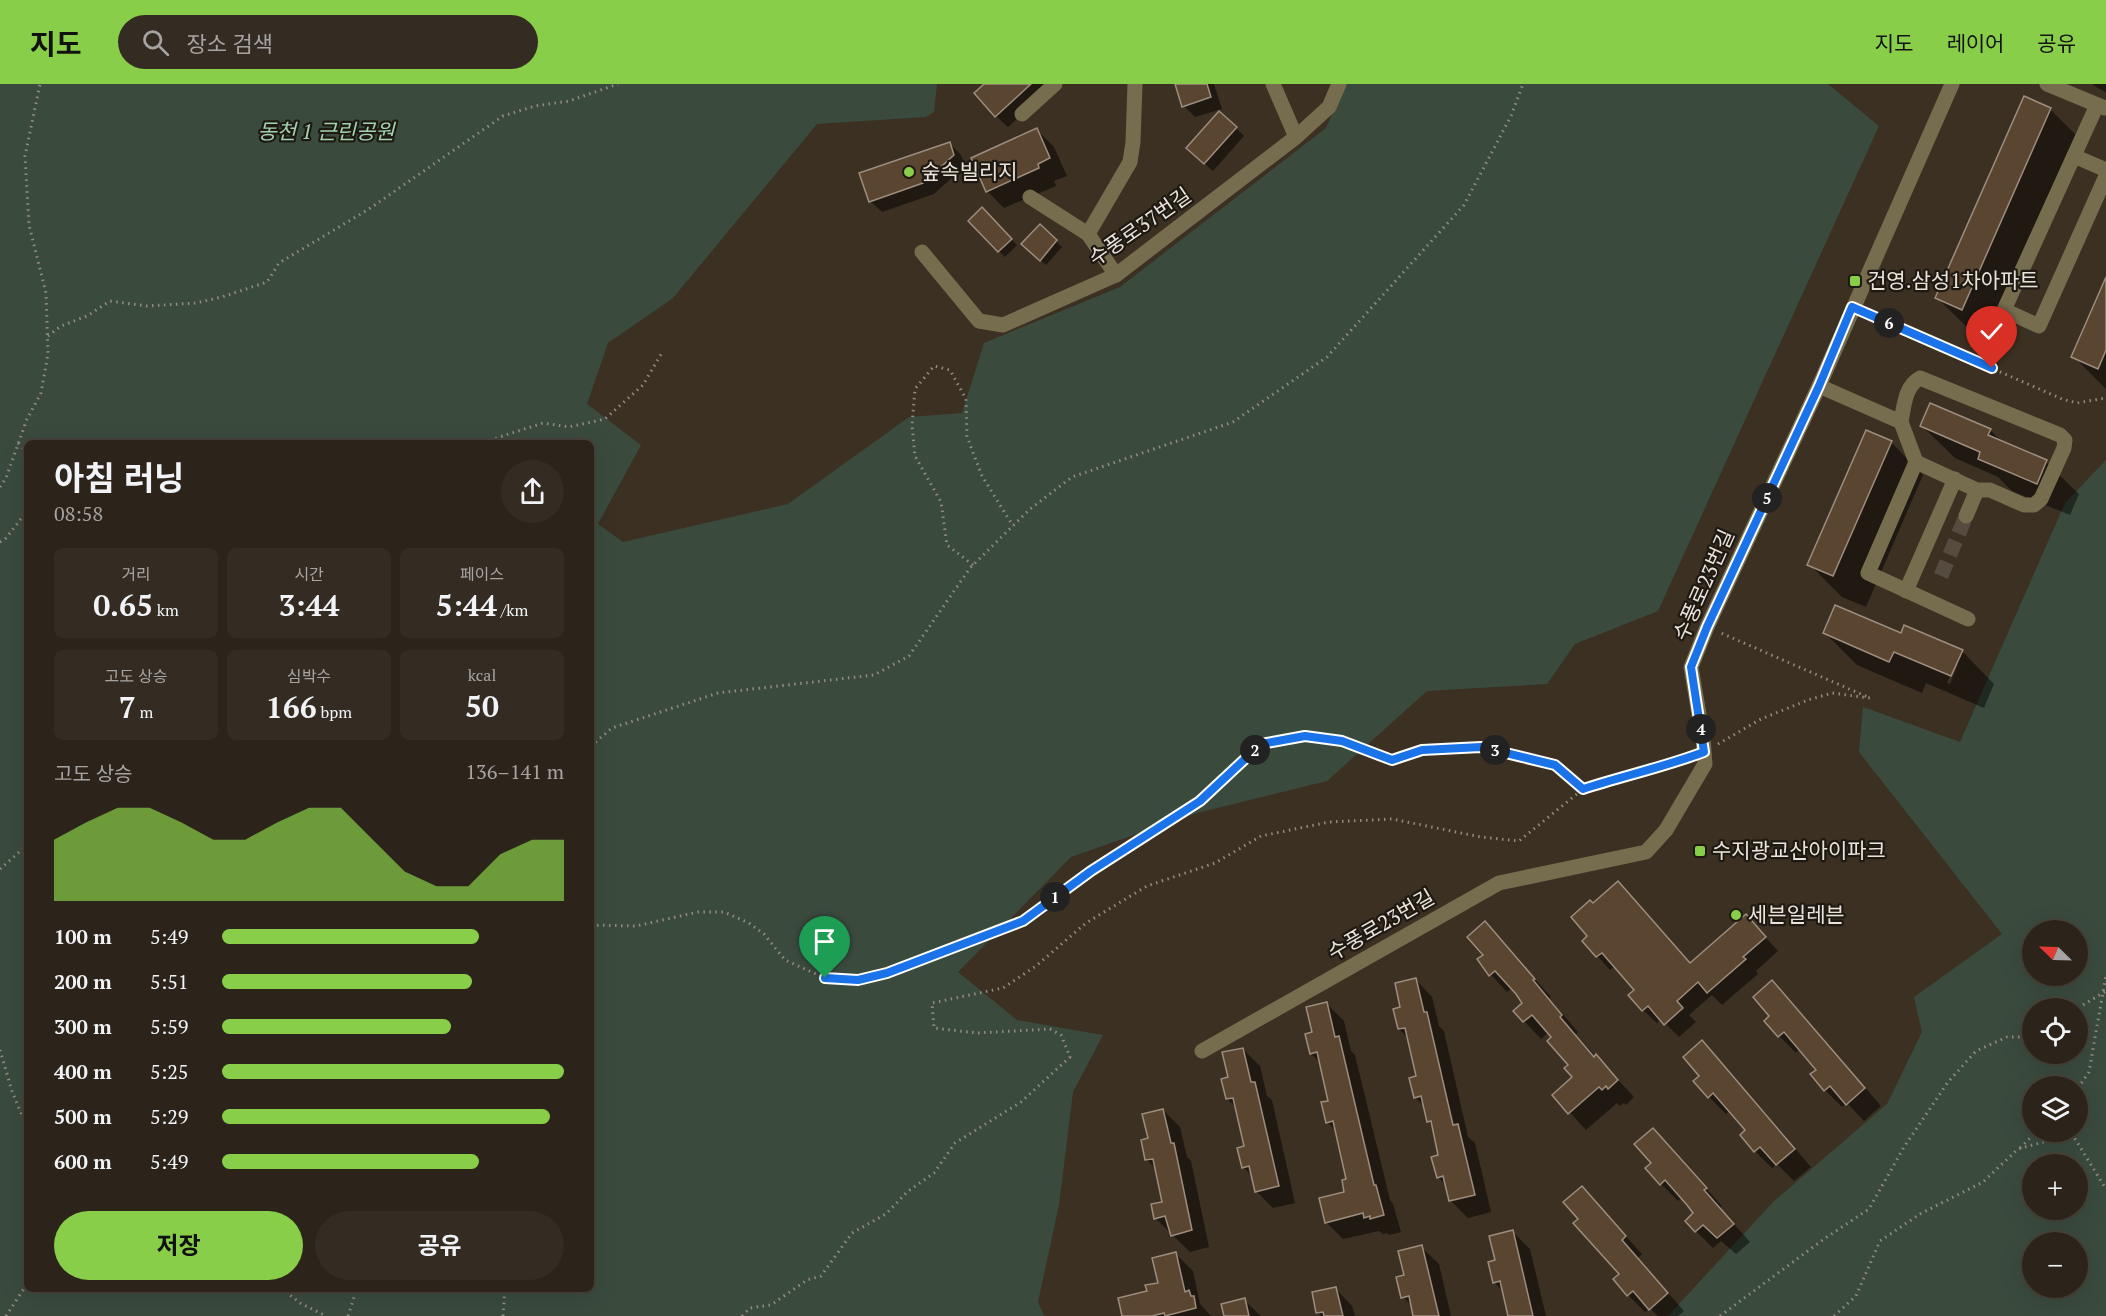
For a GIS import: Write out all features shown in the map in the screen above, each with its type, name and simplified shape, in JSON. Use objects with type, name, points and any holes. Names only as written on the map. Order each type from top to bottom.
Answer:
[{"type":"street","points":[[1022,114],[1055,84]]},
{"type":"street","points":[[1088,234],[1130,162],[1135,84]]},
{"type":"street","points":[[1273,84],[1296,137]]},
{"type":"street","name":"수풍로37번길","points":[[922,252],[979,321],[1003,325],[1116,275],[1296,137],[1329,107],[1339,84]]},
{"type":"street","name":"수풍로23번길","points":[[1202,1050],[1499,883],[1646,852],[1665,830],[1705,764],[1691,667],[1707,627],[1819,386],[1952,84]]},
{"type":"street","points":[[2047,84],[2102,107],[2074,156],[2004,310],[2039,326],[2106,176]]},
{"type":"street","points":[[2074,156],[2106,170]]},
{"type":"street","points":[[1030,197],[1088,234],[1116,275]]},
{"type":"street","points":[[1920,378],[2060,435],[2065,440],[2064,448],[2041,499],[2034,505],[2024,505],[1990,490],[1977,490],[1916,462],[1900,422],[1908,390],[1913,381],[1920,378]]},
{"type":"street","points":[[1819,386],[1900,422]]},
{"type":"street","points":[[1916,462],[1868,573],[1968,619]]},
{"type":"street","points":[[1906,591],[1955,479]]},
{"type":"street","points":[[1966,516],[1977,490]]},
{"type":"path","points":[[0,487],[6,478],[18,443],[41,393],[48,354],[46,293],[29,225],[25,156],[40,84]]},
{"type":"path","points":[[48,336],[61,326],[87,316],[110,301],[147,306],[196,303],[267,282],[279,263],[369,209],[503,116],[535,106],[569,101],[618,84]]},
{"type":"path","points":[[594,743],[612,728],[718,693],[874,675],[909,656],[973,565],[1030,509],[1072,477],[1233,422],[1327,357],[1464,205],[1511,116],[1523,84]]},
{"type":"path","points":[[1852,307],[2062,399],[2077,403],[2106,398]]},
{"type":"path","points":[[490,440],[543,423],[569,427],[605,419],[643,385],[663,351]]},
{"type":"path","points":[[973,565],[946,545],[941,502],[915,456],[912,425],[915,389],[934,366],[950,370],[966,399],[967,436],[972,450],[982,476],[1013,526]]},
{"type":"path","points":[[18,443],[24,449]]},
{"type":"path","points":[[0,542],[6,538],[24,515]]},
{"type":"path","points":[[742,1316],[750,1308],[771,1305],[807,1280],[821,1276],[852,1233],[886,1214],[907,1192],[934,1173],[955,1143],[1020,1102],[1070,1057],[1061,1035],[1050,1029],[977,1033],[934,1028],[932,1003],[1003,988],[1036,966],[1086,922],[1147,886],[1215,863],[1261,836],[1329,822],[1392,819],[1481,837],[1519,841],[1583,789],[1704,752],[1761,719],[1808,700],[1833,693],[1870,698],[1707,627]]},
{"type":"path","points":[[594,925],[636,927],[698,912],[724,912],[749,923],[764,934],[785,960],[825,978],[858,980],[887,973],[1023,921],[1091,871],[1200,801],[1261,744],[1305,736],[1342,741],[1392,760],[1422,750],[1481,747],[1555,765],[1583,789]]},
{"type":"path","points":[[0,869],[24,849]]},
{"type":"path","points":[[2086,1076],[2089,1072],[2106,975]]},
{"type":"path","points":[[2088,1002],[2104,992]]},
{"type":"path","points":[[1720,1316],[1824,1239],[1869,1209],[1904,1147],[1948,1082],[1976,1051],[2007,1037],[2022,1038]]},
{"type":"path","points":[[0,1050],[12,1091],[24,1121]]},
{"type":"path","points":[[2018,1149],[2072,1134],[2106,1189]]},
{"type":"path","points":[[1834,1316],[1856,1296],[1880,1241],[1920,1214],[1983,1182],[2025,1142]]},
{"type":"path","points":[[6,1316],[24,1289]]},
{"type":"path","points":[[286,1292],[300,1303],[326,1316]]},
{"type":"path","points":[[348,1316],[356,1292]]},
{"type":"path","points":[[503,1316],[505,1292]]},
{"type":"green space","name":"동천 1 근린공원","points":[[0,84],[937,84],[934,112],[926,117],[817,124],[673,298],[608,343],[587,404],[641,445],[598,524],[623,542],[788,504],[909,417],[962,413],[984,343],[1120,287],[1326,128],[1346,84],[1828,84],[1879,126],[1658,611],[1575,644],[1547,684],[1427,691],[1327,781],[1197,813],[1071,857],[958,972],[1017,1020],[1103,1035],[1073,1092],[1059,1205],[1038,1302],[1044,1316],[0,1316]]},
{"type":"green space","points":[[2106,460],[2106,1316],[1668,1316],[1773,1202],[1887,1104],[1922,1032],[1914,997],[2002,934],[1859,752],[1863,707],[1960,742],[2065,503]]},
{"type":"building","points":[[984,84],[1031,84],[995,117],[974,93]]},
{"type":"building","points":[[1175,84],[1207,84],[1211,97],[1182,107]]},
{"type":"building","points":[[2024,96],[2051,108],[1962,310],[1935,298]]},
{"type":"building","points":[[1219,111],[1237,127],[1204,164],[1186,148]]},
{"type":"building","points":[[1037,128],[1050,158],[1038,164],[1039,168],[986,192],[971,158]]},
{"type":"building","name":"숲속빌리지","points":[[950,142],[954,155],[923,183],[869,202],[859,173]]},
{"type":"building","points":[[982,207],[1012,239],[998,252],[968,221]]},
{"type":"building","points":[[1040,224],[1057,240],[1040,261],[1021,244]]},
{"type":"building","points":[[2106,277],[2106,350],[2098,369],[2071,357]]},
{"type":"building","points":[[1930,403],[1991,429],[1988,435],[2047,460],[2037,484],[1978,459],[1980,452],[1920,426]]},
{"type":"building","points":[[1866,430],[1892,441],[1833,576],[1807,565]]},
{"type":"building","points":[[1835,605],[1901,633],[1904,625],[1963,650],[1951,676],[1894,652],[1889,662],[1823,633]]},
{"type":"building","points":[[1618,881],[1690,963],[1746,914],[1766,937],[1743,957],[1746,959],[1707,993],[1698,982],[1677,1001],[1683,1008],[1664,1025],[1648,1006],[1642,1011],[1628,995],[1634,990],[1602,953],[1596,957],[1582,941],[1587,936],[1571,917],[1590,900],[1593,903]]},
{"type":"building","points":[[1485,921],[1535,979],[1533,980],[1562,1015],[1560,1017],[1594,1057],[1596,1054],[1618,1080],[1608,1089],[1606,1086],[1602,1090],[1599,1087],[1568,1114],[1552,1095],[1572,1077],[1564,1068],[1568,1065],[1547,1041],[1551,1037],[1532,1015],[1523,1022],[1513,1011],[1522,1003],[1495,971],[1489,976],[1477,959],[1483,955],[1467,937]]},
{"type":"building","points":[[1416,978],[1424,1012],[1427,1012],[1453,1125],[1458,1124],[1475,1195],[1449,1201],[1443,1176],[1437,1178],[1431,1157],[1438,1155],[1431,1121],[1427,1122],[1421,1096],[1414,1098],[1409,1078],[1416,1076],[1405,1028],[1398,1029],[1393,1009],[1400,1007],[1395,983]]},
{"type":"building","points":[[1772,980],[1865,1088],[1846,1105],[1830,1086],[1824,1091],[1810,1074],[1816,1070],[1784,1032],[1778,1037],[1764,1021],[1769,1016],[1753,997]]},
{"type":"building","points":[[1327,1002],[1335,1037],[1339,1036],[1374,1185],[1376,1185],[1384,1215],[1370,1219],[1370,1216],[1364,1218],[1363,1213],[1325,1223],[1319,1198],[1344,1192],[1342,1180],[1346,1179],[1333,1121],[1326,1123],[1321,1102],[1328,1101],[1317,1052],[1310,1054],[1305,1034],[1312,1032],[1306,1007]]},
{"type":"building","points":[[1702,1040],[1795,1149],[1776,1165],[1760,1147],[1754,1152],[1740,1135],[1745,1130],[1713,1093],[1708,1098],[1693,1081],[1699,1076],[1683,1057]]},
{"type":"building","points":[[1243,1048],[1251,1082],[1255,1082],[1279,1186],[1255,1192],[1249,1166],[1242,1168],[1237,1148],[1244,1146],[1233,1098],[1226,1099],[1221,1079],[1228,1077],[1222,1052]]},
{"type":"building","points":[[1163,1109],[1171,1143],[1174,1143],[1192,1230],[1171,1236],[1165,1216],[1154,1219],[1151,1204],[1162,1202],[1153,1159],[1145,1160],[1141,1140],[1148,1138],[1142,1114]]},
{"type":"building","points":[[1653,1128],[1707,1188],[1704,1190],[1734,1224],[1717,1238],[1703,1225],[1695,1232],[1685,1221],[1693,1213],[1687,1205],[1665,1180],[1660,1185],[1645,1168],[1651,1163],[1634,1144]]},
{"type":"building","points":[[1582,1186],[1626,1236],[1622,1240],[1668,1293],[1649,1310],[1633,1291],[1627,1296],[1613,1279],[1619,1274],[1573,1223],[1578,1219],[1563,1202]]},
{"type":"building","points":[[1513,1230],[1533,1316],[1508,1316],[1500,1281],[1493,1283],[1488,1262],[1495,1260],[1489,1236]]},
{"type":"building","points":[[1422,1245],[1439,1316],[1413,1316],[1409,1296],[1401,1298],[1396,1277],[1404,1275],[1398,1251]]},
{"type":"building","points":[[1176,1252],[1185,1292],[1189,1290],[1191,1296],[1194,1296],[1196,1308],[1165,1316],[1164,1313],[1152,1316],[1122,1316],[1118,1298],[1147,1291],[1145,1285],[1158,1283],[1152,1258]]},
{"type":"building","points":[[1336,1287],[1343,1316],[1324,1316],[1323,1312],[1316,1313],[1312,1292]]},
{"type":"building","points":[[1245,1298],[1249,1316],[1224,1316],[1221,1304]]},
{"type":"tunnel","points":[[1941,576],[1966,516]]},
{"type":"place","name":"숲속빌리지","points":[[909,172]]},
{"type":"place","name":"건영.삼성1차아파트","points":[[1855,281]]},
{"type":"place","name":"수지광교산아이파크","points":[[1700,851]]},
{"type":"place","name":"세븐일레븐","points":[[1736,915]]},
{"type":"route","points":[[825,978],[858,980],[887,973],[1023,921],[1091,871],[1200,801],[1261,744],[1305,736],[1342,741],[1392,760],[1422,750],[1481,747],[1555,765],[1583,789],[1704,752],[1691,667],[1707,627],[1819,386],[1852,307],[1992,368]]}]
